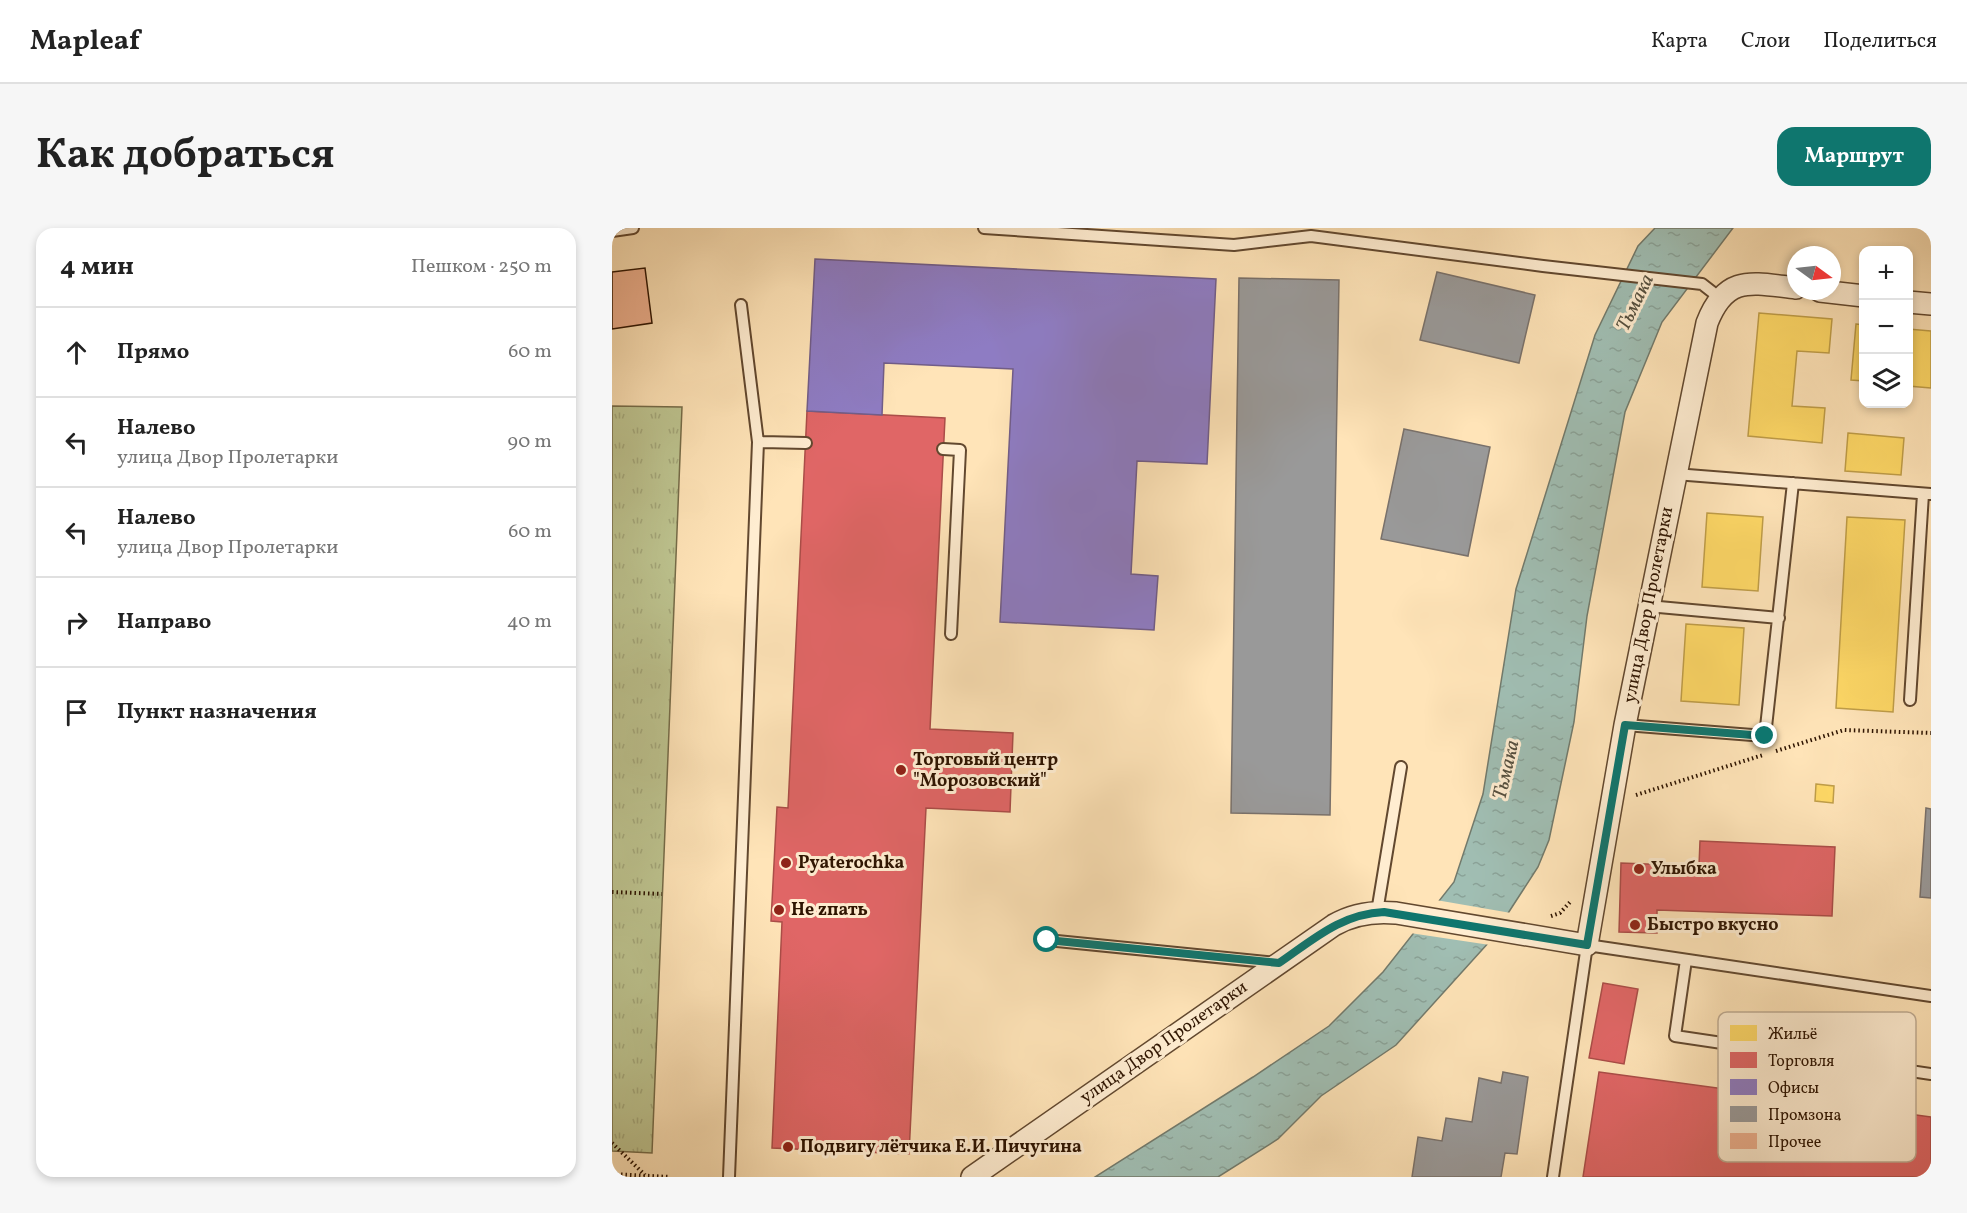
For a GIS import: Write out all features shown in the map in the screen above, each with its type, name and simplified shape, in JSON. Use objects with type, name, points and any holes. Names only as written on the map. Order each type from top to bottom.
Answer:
[{"type":"street","points":[[1720,298],[1733,288],[1752,283],[1787,287]]},
{"type":"street","points":[[1841,293],[1859,296]]},
{"type":"street","name":"улица Двор Пролетарки","points":[[972,1177],[1339,922],[1377,912],[1400,914],[1587,945],[1625,725],[1675,474],[1707,322],[1720,298]]},
{"type":"street","points":[[1913,302],[1931,304]]},
{"type":"lane","points":[[612,231],[633,228]]},
{"type":"lane","points":[[984,228],[1234,245],[1311,236],[1702,284],[1720,298]]},
{"type":"lane","points":[[729,1177],[758,442],[741,305]]},
{"type":"lane","points":[[758,442],[806,443]]},
{"type":"lane","points":[[943,449],[960,450],[951,634]]},
{"type":"lane","points":[[1675,474],[1927,494],[1910,700]]},
{"type":"lane","points":[[1625,725],[1765,736],[1793,483]]},
{"type":"lane","points":[[1648,606],[1779,618]]},
{"type":"lane","points":[[1377,912],[1401,767]]},
{"type":"lane","points":[[1047,940],[1279,963]]},
{"type":"lane","points":[[1553,1177],[1587,945],[1931,996]]},
{"type":"lane","points":[[1686,960],[1675,1036],[1718,1042]]},
{"type":"lane","points":[[1916,1072],[1931,1074]]},
{"type":"path","points":[[1632,796],[1844,730],[1931,733]]},
{"type":"path","points":[[612,892],[662,894]]},
{"type":"path","points":[[1548,917],[1560,913],[1576,893]]},
{"type":"path","points":[[612,1143],[645,1176]]},
{"type":"path","points":[[612,1174],[670,1177]]},
{"type":"green space","points":[[612,406],[682,407],[652,1153],[612,1151]]},
{"type":"water","name":"Тьмака","points":[[1655,228],[1733,228],[1662,322],[1625,412],[1587,616],[1574,722],[1549,840],[1538,867],[1490,941],[1396,1045],[1321,1096],[1278,1139],[1218,1177],[1095,1177],[1329,1026],[1383,972],[1454,882],[1483,794],[1516,589],[1595,335],[1638,246]]},
{"type":"pier","points":[[1436,900],[1511,913],[1490,945],[1410,933]]},
{"type":"building: Жильё","points":[[1759,313],[1832,319],[1829,353],[1797,351],[1792,406],[1825,408],[1822,443],[1748,436]]},
{"type":"building: Жильё","points":[[1856,324],[1859,324],[1859,381],[1851,380]]},
{"type":"building: Жильё","points":[[1913,329],[1931,331],[1931,388],[1913,386]]},
{"type":"building: Жильё","points":[[1848,433],[1904,438],[1901,475],[1845,471]]},
{"type":"building: Жильё","points":[[1707,513],[1763,517],[1758,591],[1702,587]]},
{"type":"building: Жильё","points":[[1847,517],[1905,520],[1893,712],[1836,708]]},
{"type":"building: Жильё","points":[[1686,624],[1744,628],[1739,705],[1681,701]]},
{"type":"building: Жильё","points":[[1816,784],[1834,786],[1833,803],[1815,801]]},
{"type":"building: Торговля","name":"Торговый центр \"Морозовский\"","points":[[807,411],[945,418],[930,729],[1013,733],[1010,812],[926,808],[909,1154],[772,1148],[782,922],[771,921],[777,807],[788,808]]},
{"type":"building: Торговля","points":[[1700,841],[1835,847],[1832,916],[1657,910],[1657,933],[1619,932],[1621,863],[1699,866]]},
{"type":"building: Торговля","points":[[1603,983],[1638,989],[1624,1064],[1589,1058]]},
{"type":"building: Торговля","points":[[1599,1072],[1718,1088],[1718,1162],[1916,1162],[1916,1115],[1931,1117],[1931,1177],[1583,1177]]},
{"type":"building: Офисы","points":[[815,259],[1216,279],[1207,464],[1137,461],[1131,574],[1158,576],[1154,630],[1000,622],[1013,369],[884,363],[882,415],[807,411]]},
{"type":"building: Промзона","points":[[1437,272],[1535,295],[1519,363],[1420,340]]},
{"type":"building: Промзона","points":[[1239,278],[1339,280],[1330,815],[1231,813]]},
{"type":"building: Промзона","points":[[1404,429],[1490,447],[1468,556],[1381,539]]},
{"type":"building: Промзона","points":[[1926,808],[1931,809],[1931,898],[1920,897]]},
{"type":"building: Промзона","points":[[1503,1072],[1528,1077],[1517,1154],[1505,1153],[1501,1177],[1412,1177],[1418,1137],[1442,1141],[1446,1118],[1472,1122],[1479,1078],[1501,1083]]},
{"type":"building: Прочее","points":[[645,268],[652,323],[612,329],[612,272]]},
{"type":"place","name":"Торговый центр \"Морозовский\"","points":[[901,770]]},
{"type":"place","name":"Pyaterochka","points":[[786,863]]},
{"type":"place","name":"Улыбка","points":[[1639,869]]},
{"type":"place","name":"Не zпать","points":[[779,910]]},
{"type":"place","name":"Быстро вкусно","points":[[1635,925]]},
{"type":"place","name":"Подвигу лётчика Е.И. Пичугина","points":[[788,1147]]},
{"type":"route","points":[[1047,940],[1279,963],[1339,922],[1367,913],[1384,912],[1587,945],[1625,725],[1765,736]]}]
